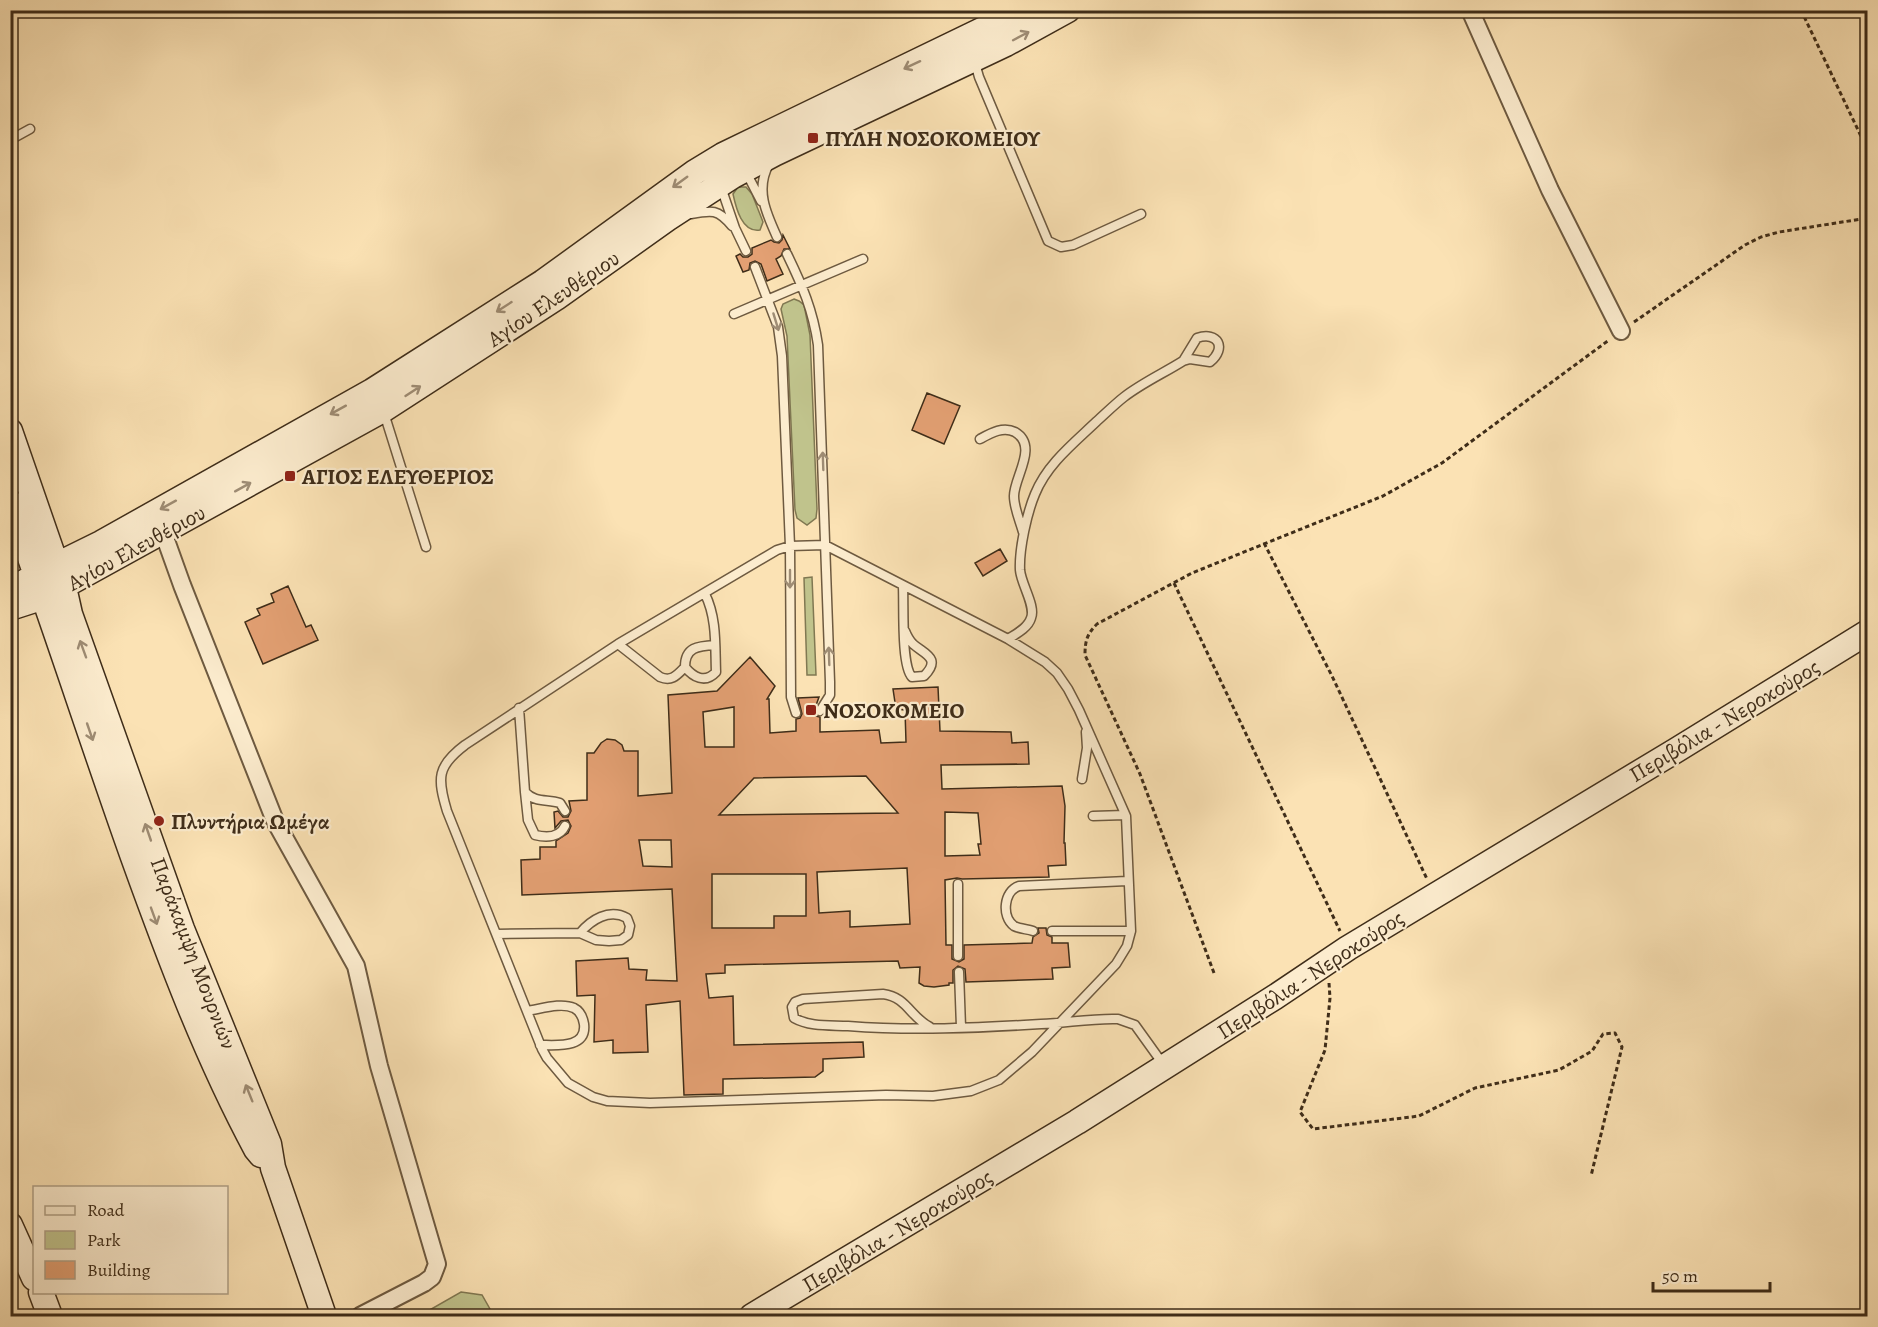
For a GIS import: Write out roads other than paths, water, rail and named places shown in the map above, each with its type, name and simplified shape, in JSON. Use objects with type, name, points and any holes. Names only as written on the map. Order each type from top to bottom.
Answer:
[{"type":"main road","name":"Αγίου Ελευθέριου","points":[[50,581],[92,547],[372,391],[543,282],[695,172],[724,168],[774,154],[969,50],[1023,10]]},
{"type":"main road","name":"Αγίου Ελευθέριου","points":[[50,581],[163,532],[383,410],[556,298],[667,219],[724,168],[969,50],[1068,10]]},
{"type":"main road","name":"Παράκαμψη Μουρνιών","points":[[10,431],[35,535],[50,581],[70,614],[182,929],[269,1144],[273,1168],[324,1317]]},
{"type":"main road","name":"Παράκαμψη Μουρνιών","points":[[10,502],[35,535]]},
{"type":"main road","points":[[12,596],[35,535],[70,545],[92,547]]},
{"type":"main road","points":[[12,596],[50,581]]},
{"type":"main road","name":"Περιβόλια - Νεροκούρος","points":[[752,1317],[1077,1122],[1348,948],[1868,632]]},
{"type":"main road","points":[[10,1225],[33,1276]]},
{"type":"main road","points":[[41,1294],[50,1317]]},
{"type":"street","points":[[1470,10],[1550,190],[1621,331]]},
{"type":"street","points":[[163,532],[275,821],[356,966],[379,1066],[435,1253],[436,1270],[429,1280],[360,1317]]},
{"type":"lane","points":[[969,50],[1048,241],[1061,247],[1073,245],[1141,214]]},
{"type":"lane","points":[[10,140],[30,129]]},
{"type":"lane","points":[[774,154],[764,171],[761,185],[764,207],[777,237]]},
{"type":"lane","points":[[724,168],[764,207]]},
{"type":"lane","points":[[724,168],[735,228],[746,251]]},
{"type":"lane","points":[[667,219],[711,210],[724,216],[735,228]]},
{"type":"lane","points":[[787,254],[802,285],[814,320],[818,345],[830,695],[820,711]]},
{"type":"lane","points":[[734,314],[863,260]]},
{"type":"lane","points":[[755,267],[778,327],[782,356],[790,546],[791,697],[796,713]]},
{"type":"lane","points":[[1008,639],[1021,631],[1031,619],[1032,612],[1022,585],[1020,570],[1024,532],[1035,494],[1055,462],[1124,397],[1183,361]]},
{"type":"lane","points":[[383,410],[426,547]]},
{"type":"lane","points":[[980,439],[994,431],[1009,429],[1019,435],[1024,443],[1025,455],[1014,494],[1024,532]]},
{"type":"lane","points":[[825,545],[1008,639],[1045,662],[1057,673],[1068,688],[1084,720],[1125,815],[1131,931],[1127,946],[1116,964],[1016,1067],[999,1080],[971,1091],[933,1096],[886,1095],[650,1103],[607,1101],[592,1097],[568,1083],[547,1058],[540,1045],[447,811],[441,793],[441,771],[445,762],[458,750],[519,708],[618,644],[777,550],[790,546],[825,545]]},
{"type":"lane","points":[[903,586],[906,666],[912,677],[924,676],[930,670],[932,662],[923,650],[911,642],[905,632]]},
{"type":"lane","points":[[705,594],[713,617],[715,645],[716,672],[711,677],[700,679],[691,675],[685,667],[685,659],[689,651],[696,646],[715,645]]},
{"type":"lane","points":[[618,644],[660,677],[666,679],[675,677],[685,667]]},
{"type":"lane","points":[[519,708],[528,820],[535,835],[543,837],[553,836],[563,831],[566,826]]},
{"type":"lane","points":[[1082,779],[1087,748],[1084,720]]},
{"type":"lane","points":[[525,792],[530,798],[538,801],[560,803],[565,811]]},
{"type":"lane","points":[[1093,816],[1125,815]]},
{"type":"lane","points":[[1033,931],[1013,925],[1009,920],[1006,901],[1012,888],[1127,881]]},
{"type":"lane","points":[[958,884],[958,956]]},
{"type":"lane","points":[[497,934],[580,933],[596,940],[621,940],[628,935],[630,926],[627,918],[620,914],[611,914],[593,920],[580,933]]},
{"type":"lane","points":[[1052,931],[1131,931]]},
{"type":"lane","points":[[959,972],[961,1028]]},
{"type":"lane","points":[[930,1027],[920,1022],[903,1001],[894,995],[803,999],[795,1002],[792,1007],[794,1018],[817,1025],[961,1028],[1100,1019],[1128,1021],[1142,1034],[1164,1067]]},
{"type":"lane","points":[[527,1011],[567,1007],[575,1008],[580,1013],[584,1030],[575,1042],[567,1045],[540,1045]]},
{"type":"place","name":"ΠΥΛΗ ΝΟΣΟΚΟΜΕΙΟΥ","points":[[813,138]]},
{"type":"place","name":"ΑΓΙΟΣ ΕΛΕΥΘΕΡΙΟΣ","points":[[290,476]]},
{"type":"place","name":"ΝΟΣΟΚΟΜΕΙΟ","points":[[811,710]]},
{"type":"place","name":"Πλυντήρια Ωμέγα","points":[[159,821]]}]
